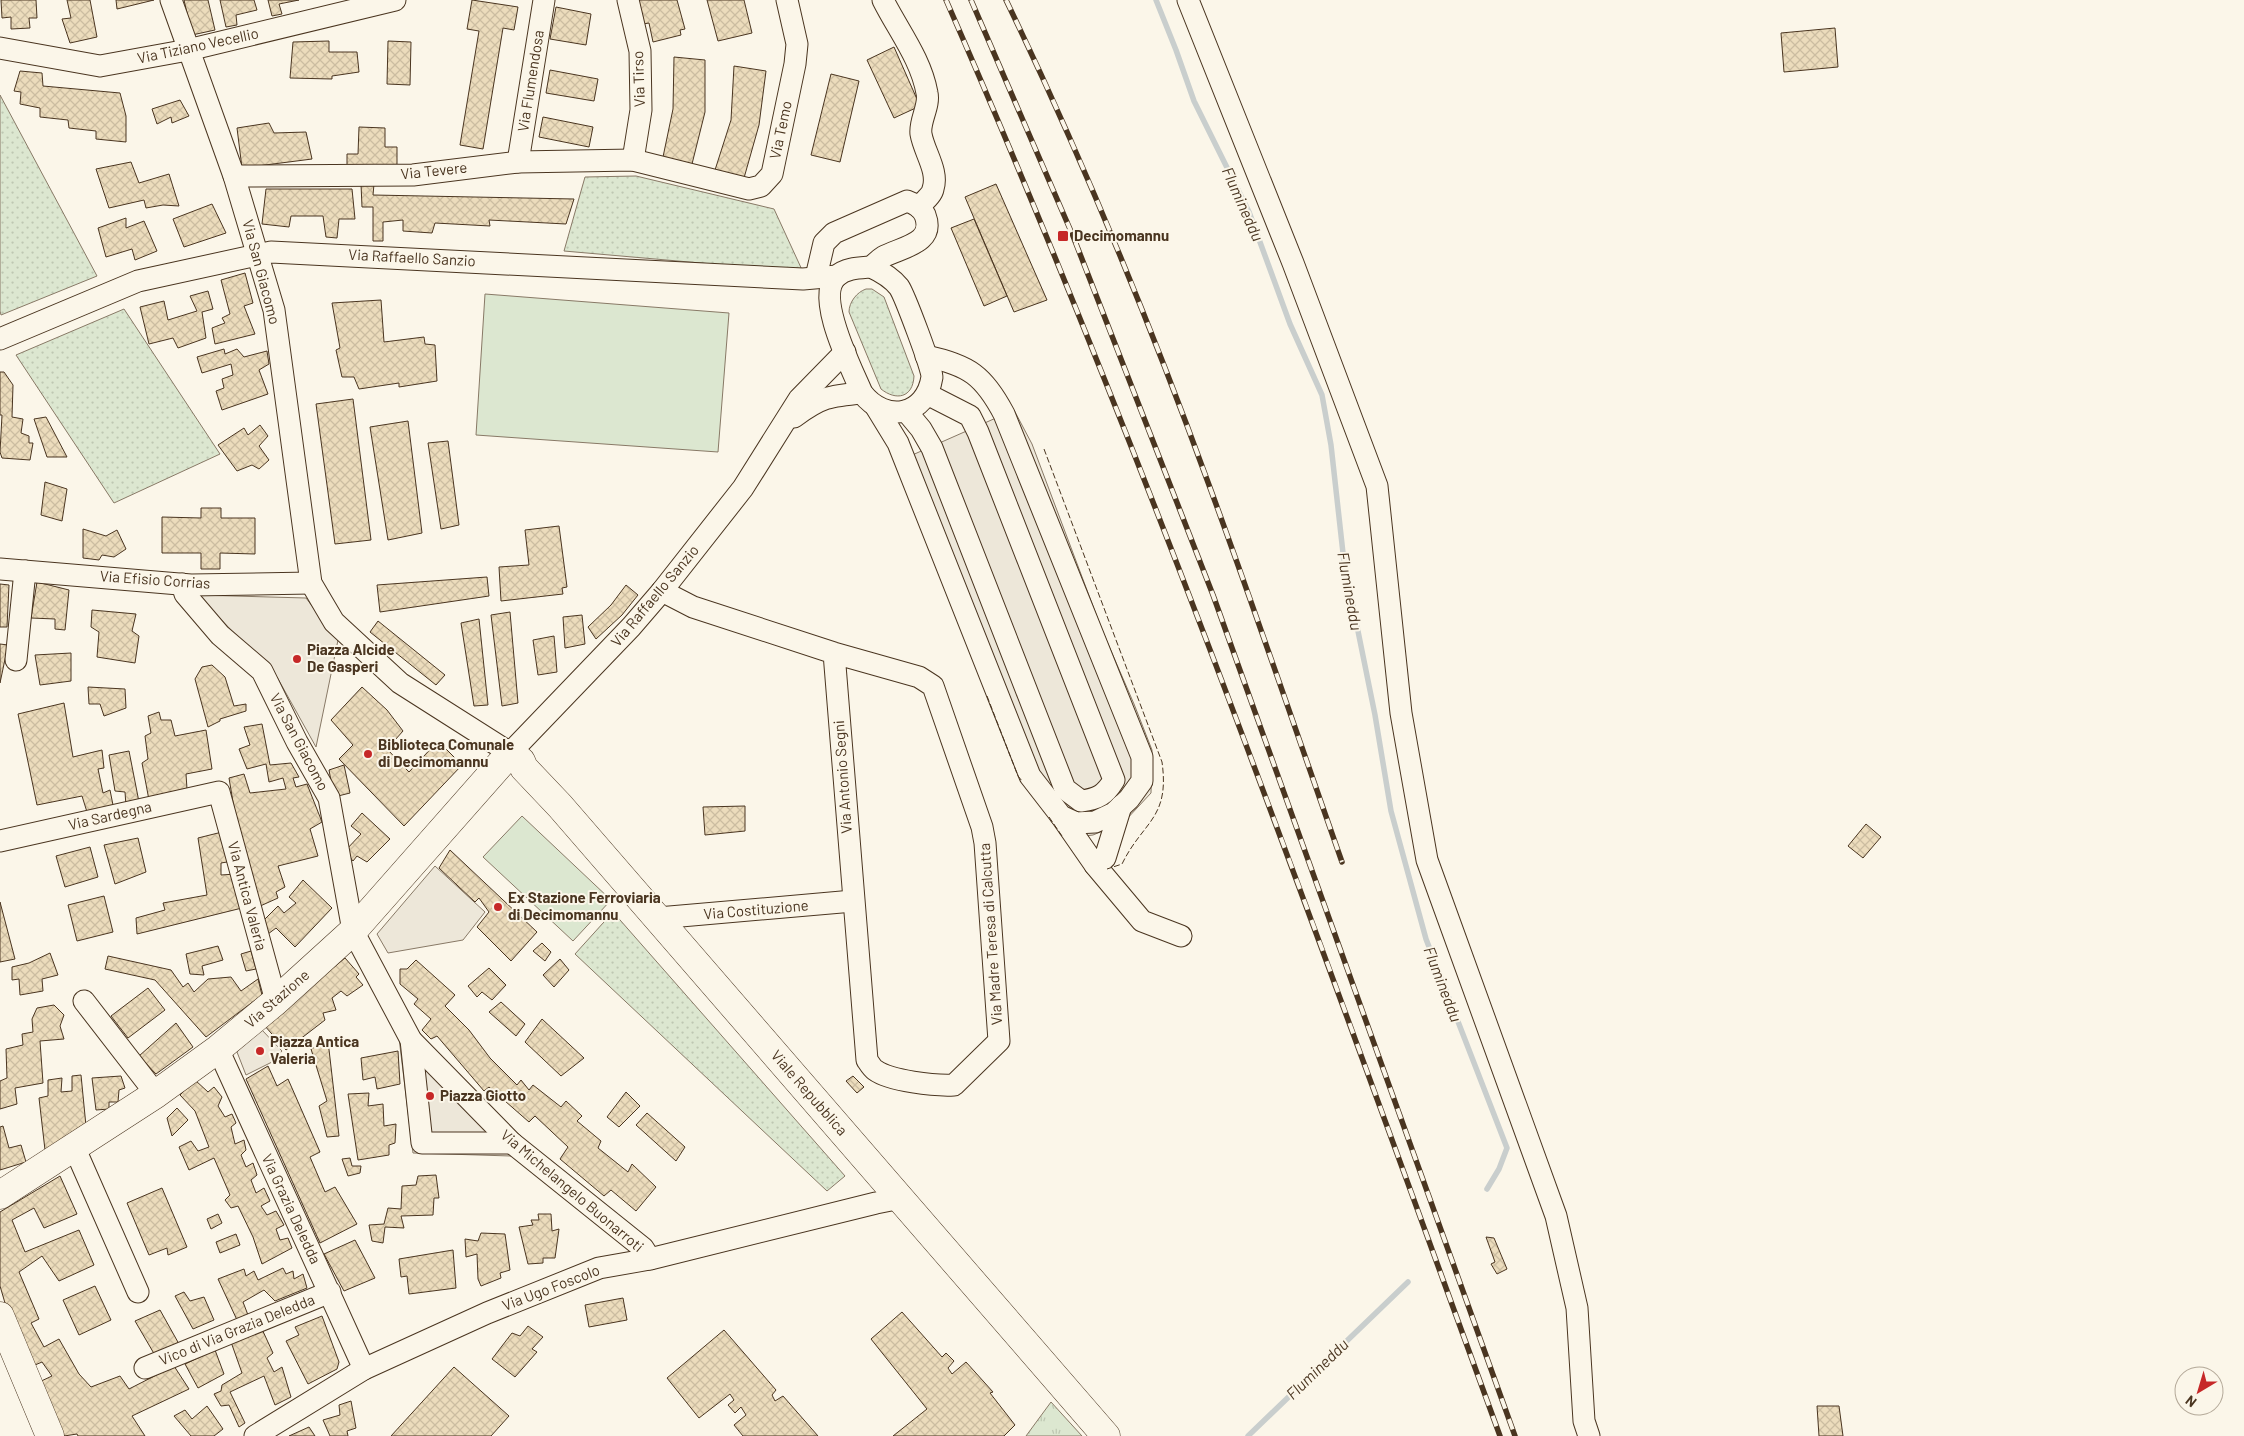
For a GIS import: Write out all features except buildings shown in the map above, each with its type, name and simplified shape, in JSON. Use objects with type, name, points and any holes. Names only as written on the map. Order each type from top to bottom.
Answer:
[{"type":"main road","name":"Viale Repubblica","points":[[510,753],[521,761],[524,768],[658,918],[1106,1436]]},
{"type":"main road","name":"Via Stazione","points":[[0,1195],[75,1149],[156,1094],[218,1049],[276,1001],[353,931],[510,753]]},
{"type":"main road","points":[[0,1316],[50,1436]]},
{"type":"street","name":"Via San Giacomo","points":[[171,0],[234,176],[274,310],[311,583]]},
{"type":"street","name":"Via Tiziano Vecellio","points":[[0,48],[100,66],[188,50],[395,0]]},
{"type":"street","name":"Via Flumendosa","points":[[518,162],[544,0]]},
{"type":"street","name":"Via Tirso","points":[[628,0],[640,51],[641,110],[633,160]]},
{"type":"street","name":"Via Temo","points":[[633,160],[749,189],[761,186],[772,174],[795,64],[797,44],[787,0]]},
{"type":"street","points":[[883,0],[896,27],[917,59],[928,94],[920,131],[924,148],[934,171],[934,190],[919,207]]},
{"type":"street","points":[[1188,0],[1293,263],[1377,486],[1401,713],[1427,860],[1556,1216],[1577,1308],[1584,1421],[1590,1436]]},
{"type":"street","name":"Via Tevere","points":[[234,176],[413,175],[518,162],[633,160]]},
{"type":"street","points":[[816,277],[824,243],[834,233],[907,201],[922,210],[927,223],[926,232],[918,242],[882,258],[871,268],[885,274],[900,288],[929,375],[970,416],[978,432],[1114,780],[1107,793],[1096,799],[1081,801],[1065,789],[932,448],[921,429],[906,411],[919,404],[929,375]]},
{"type":"street","name":"Via Raffaello Sanzio","points":[[0,339],[138,281],[271,252],[803,279],[837,276],[850,269],[871,268]]},
{"type":"street","points":[[837,276],[830,285],[828,295],[834,322],[869,400],[898,443],[1030,776],[1095,865],[1142,921],[1181,936]]},
{"type":"street","name":"Via Raffaello Sanzio","points":[[510,753],[631,627],[662,591],[742,488],[810,386],[846,352]]},
{"type":"street","points":[[929,375],[966,381],[993,392],[1004,414],[1142,757],[1142,781],[1114,813],[1094,822],[1076,823],[1061,816]]},
{"type":"street","name":"Via Raffaello Sanzio","points":[[783,424],[815,401],[833,396],[869,400],[889,412],[906,411]]},
{"type":"street","name":"Via Efisio Corrias","points":[[0,569],[182,584],[311,583]]},
{"type":"street","points":[[16,660],[26,571]]},
{"type":"street","points":[[311,583],[334,622],[400,683],[510,753]]},
{"type":"street","name":"Via San Giacomo","points":[[182,584],[185,594],[220,634],[262,671],[297,742],[329,798],[353,931]]},
{"type":"street","name":"Via Madre Teresa di Calcutta","points":[[662,591],[693,607],[834,654],[919,677],[932,686],[982,827],[988,868],[999,1041],[954,1085],[944,1086],[896,1079],[875,1070],[867,1060],[853,901]]},
{"type":"street","name":"Via Antonio Segni","points":[[834,654],[853,901]]},
{"type":"street","name":"Via Sardegna","points":[[0,841],[219,792]]},
{"type":"street","name":"Via Antica Valeria","points":[[219,792],[276,1001]]},
{"type":"street","points":[[1095,865],[1105,858],[1121,806]]},
{"type":"street","name":"Via Costituzione","points":[[658,918],[853,901]]},
{"type":"street","name":"Via Michelangelo Buonarroti","points":[[353,931],[411,1040],[512,1143],[643,1248],[650,1260]]},
{"type":"street","points":[[84,1001],[156,1094]]},
{"type":"street","points":[[411,1040],[422,1143],[512,1143]]},
{"type":"street","name":"Via Grazia Deledda","points":[[218,1049],[364,1368]]},
{"type":"street","points":[[75,1149],[138,1292]]},
{"type":"street","name":"Via Ugo Foscolo","points":[[255,1436],[364,1368],[487,1313],[599,1268],[650,1260],[901,1198]]},
{"type":"street","name":"Vico di Via Grazia Deledda","points":[[145,1368],[330,1292]]},
{"type":"green space","points":[[0,95],[97,276],[1,315],[0,311]]},
{"type":"green space","points":[[636,176],[774,209],[803,272],[564,251],[585,177]]},
{"type":"green space","points":[[866,289],[872,289],[884,297],[914,376],[911,389],[903,395],[892,395],[881,389],[849,312],[854,298]]},
{"type":"green space","points":[[485,294],[729,313],[718,452],[476,435]]},
{"type":"green space","points":[[124,309],[220,454],[114,503],[16,355]]},
{"type":"green space","points":[[522,816],[611,900],[573,941],[483,857]]},
{"type":"green space","points":[[613,912],[845,1176],[827,1191],[575,954]]},
{"type":"green space","points":[[1051,1402],[1082,1436],[1026,1436]]},
{"type":"shaded area","points":[[1014,410],[1032,444],[1102,630],[1152,750],[1151,793],[1124,822],[1093,835],[1067,838],[901,460]]},
{"type":"shaded area","name":"Piazza Alcide De Gasperi","points":[[197,595],[306,598],[338,640],[316,747],[277,677]]},
{"type":"shaded area","points":[[435,866],[485,912],[463,940],[388,953],[377,934]]},
{"type":"shaded area","name":"Piazza Antica Valeria","points":[[261,1029],[282,1051],[272,1062],[246,1075],[237,1052],[244,1039]]},
{"type":"shaded area","name":"Piazza Giotto","points":[[399,1038],[511,1156],[413,1153]]},
{"type":"waterway","name":"Flumineddu","points":[[1156,0],[1194,101],[1249,212],[1290,324],[1322,395],[1331,445],[1344,562],[1375,715],[1391,811],[1426,939],[1507,1148],[1499,1169],[1487,1189]]},
{"type":"waterway","name":"Flumineddu","points":[[1248,1436],[1408,1282]]},
{"type":"railway","points":[[946,0],[1022,177],[1095,355],[1165,534],[1302,894],[1500,1436]]},
{"type":"railway","points":[[971,0],[1073,236],[1213,595],[1515,1436]]},
{"type":"railway","points":[[1006,0],[1088,179],[1163,362],[1260,626],[1342,862]]},
{"type":"fence","points":[[1044,449],[1162,762],[1162,796],[1153,818],[1122,864],[1107,869]]},
{"type":"fence","points":[[987,696],[1018,776],[1022,781]]},
{"type":"fence","points":[[1049,817],[1062,836]]},
{"type":"place","name":"Decimomannu","points":[[1063,236]]},
{"type":"place","name":"Piazza Alcide De Gasperi","points":[[297,659]]},
{"type":"place","name":"Biblioteca Comunale di Decimomannu","points":[[368,754]]},
{"type":"place","name":"Ex Stazione Ferroviaria di Decimomannu","points":[[498,907]]},
{"type":"place","name":"Piazza Antica Valeria","points":[[260,1051]]},
{"type":"place","name":"Piazza Giotto","points":[[430,1096]]}]
